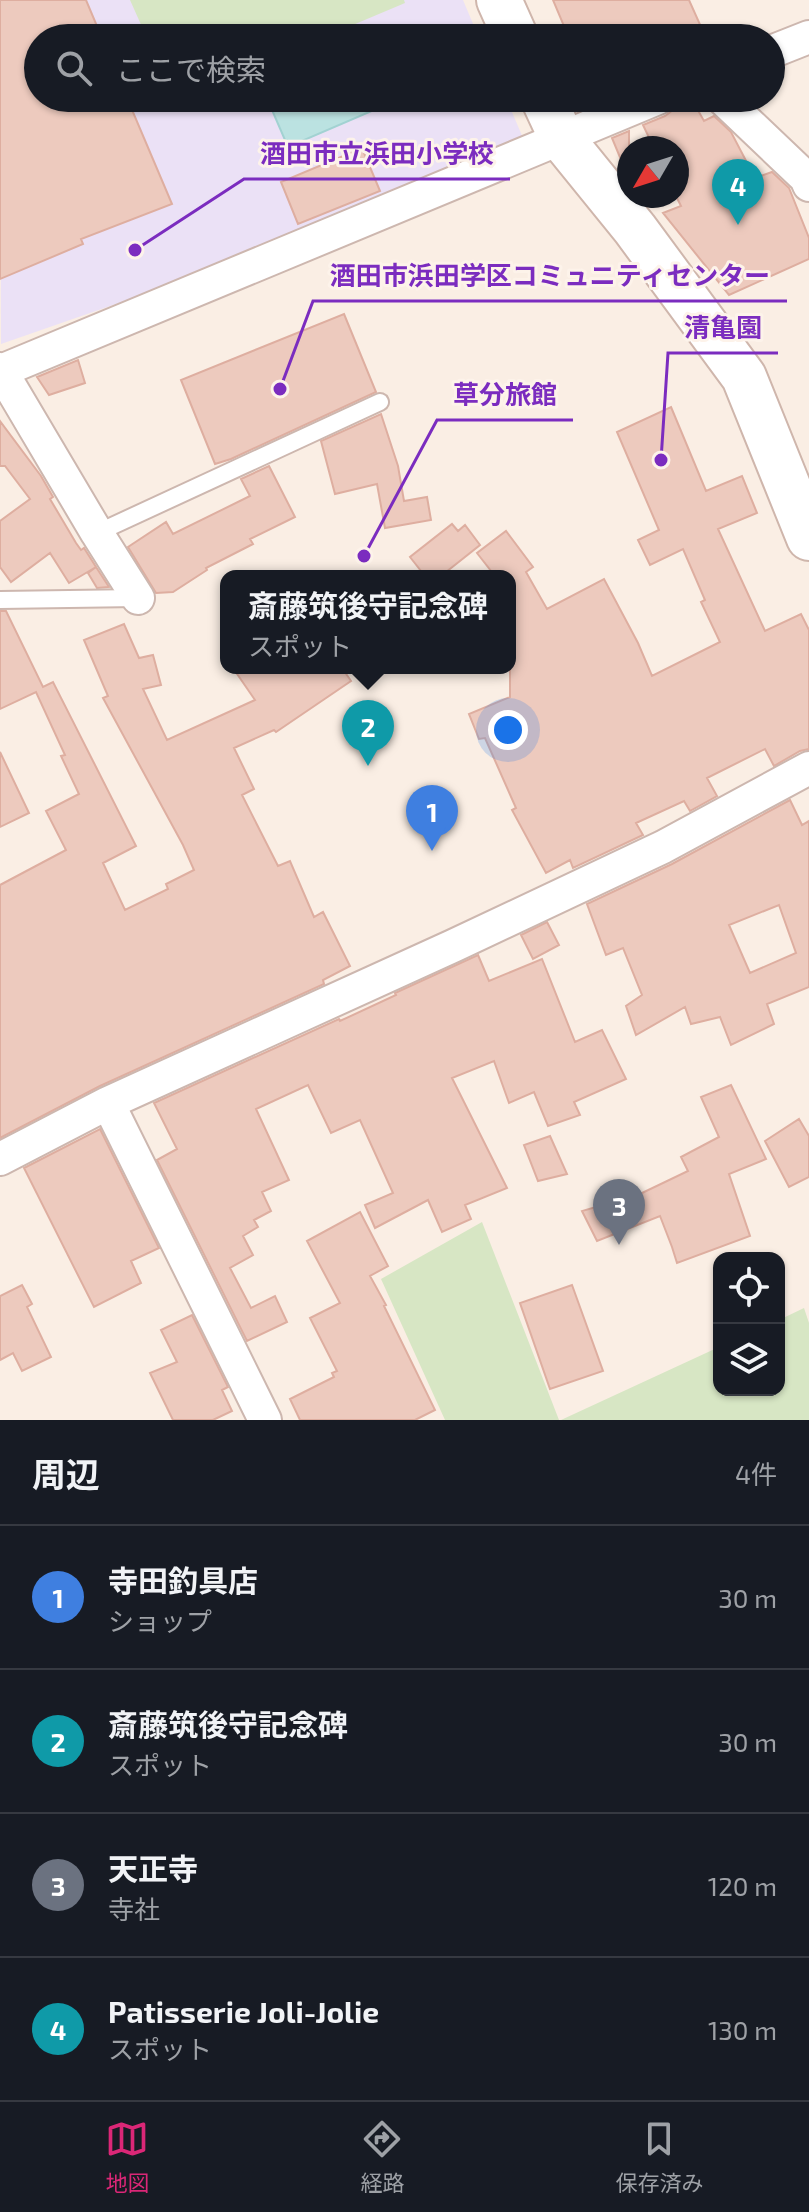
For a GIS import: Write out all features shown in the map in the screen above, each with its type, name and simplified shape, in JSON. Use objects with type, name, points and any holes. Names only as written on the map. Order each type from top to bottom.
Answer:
[{"type":"street","points":[[499,0],[510,24]]},
{"type":"street","points":[[785,46],[809,37]]},
{"type":"street","points":[[549,112],[562,139],[635,229],[744,377],[809,537]]},
{"type":"street","points":[[138,598],[0,370],[625,112]]},
{"type":"street","points":[[737,112],[806,178],[809,185]]},
{"type":"street","points":[[0,1159],[108,1103],[663,847],[809,768]]},
{"type":"street","points":[[108,1103],[265,1420]]},
{"type":"lane","points":[[97,533],[380,402]]},
{"type":"lane","points":[[0,600],[138,598]]},
{"type":"shaded area","points":[[0,0],[463,0],[473,24],[24,24],[24,112],[512,112],[532,159],[1,344]]},
{"type":"green space","points":[[130,0],[404,0],[405,3],[355,24],[141,24]]},
{"type":"green space","points":[[482,1222],[559,1420],[445,1420],[381,1279]]},
{"type":"green space","points":[[804,1308],[809,1323],[809,1420],[561,1420],[713,1350],[713,1396],[785,1396],[785,1317]]},
{"type":"water","points":[[273,112],[369,112],[288,147]]},
{"type":"building","points":[[0,0],[86,0],[96,24],[24,24],[24,112],[133,112],[172,204],[81,239],[83,244],[0,279]]},
{"type":"building","points":[[553,0],[689,0],[700,24],[563,24]]},
{"type":"building","points":[[670,112],[699,112],[704,121],[714,116],[731,132],[755,178],[772,172],[789,188],[809,238],[809,259],[729,295],[663,213],[676,208],[689,208],[689,136],[648,136],[643,125]]},
{"type":"building","points":[[629,131],[629,136],[617,136],[617,150],[612,138]]},
{"type":"building","points":[[362,148],[380,191],[298,224],[281,182]]},
{"type":"building","points":[[344,314],[376,392],[215,464],[181,380]]},
{"type":"building","points":[[78,360],[85,383],[49,395],[37,377]]},
{"type":"building","points":[[671,407],[706,491],[742,476],[757,513],[718,529],[765,631],[801,614],[809,630],[809,749],[774,766],[765,749],[707,778],[717,796],[690,811],[684,801],[636,823],[643,835],[573,868],[570,860],[546,873],[512,810],[516,808],[485,738],[479,739],[469,714],[510,697],[510,674],[516,674],[516,570],[490,570],[477,553],[506,531],[533,567],[526,572],[547,609],[604,579],[652,676],[720,642],[701,602],[705,600],[683,549],[650,565],[638,540],[659,530],[617,432]]},
{"type":"building","points":[[381,414],[398,466],[404,501],[427,497],[431,520],[385,528],[377,484],[335,494],[321,441]]},
{"type":"building","points":[[0,421],[41,476],[53,497],[50,499],[76,543],[81,550],[84,548],[96,567],[69,583],[50,553],[11,582],[0,567],[0,521],[30,499],[5,466],[0,466]]},
{"type":"building","points":[[269,466],[295,517],[250,539],[253,544],[206,568],[173,592],[156,593],[128,547],[166,522],[173,534],[250,496],[241,479]]},
{"type":"building","points":[[452,524],[458,531],[465,525],[480,545],[449,570],[420,570],[410,557]]},
{"type":"building","points":[[96,567],[109,587],[97,588],[88,573]]},
{"type":"building","points":[[0,611],[6,611],[43,687],[53,682],[136,846],[103,863],[125,910],[168,889],[166,884],[194,870],[103,698],[108,696],[84,640],[124,624],[139,658],[153,655],[161,685],[143,689],[167,740],[255,700],[237,674],[346,674],[351,681],[276,732],[274,730],[234,748],[254,789],[242,795],[278,866],[290,861],[314,917],[323,912],[350,966],[323,980],[324,984],[100,1086],[0,1138],[0,885],[66,850],[46,811],[79,794],[36,692],[0,709]]},
{"type":"building","points":[[0,752],[29,813],[0,827]]},
{"type":"building","points":[[790,800],[802,825],[809,821],[809,987],[767,1004],[774,1024],[731,1045],[720,1017],[691,1024],[685,1007],[636,1035],[626,1006],[642,995],[623,948],[606,955],[587,904],[672,864]],"holes":[[[779,905],[796,953],[750,973],[729,925]]]},
{"type":"building","points":[[547,922],[559,945],[533,959],[521,935]]},
{"type":"building","points":[[478,955],[489,981],[542,959],[575,1042],[602,1030],[626,1079],[574,1102],[580,1115],[548,1126],[534,1092],[509,1103],[494,1061],[452,1078],[507,1188],[465,1205],[471,1219],[442,1232],[428,1200],[375,1228],[365,1205],[393,1193],[360,1120],[331,1133],[308,1085],[256,1109],[289,1180],[262,1192],[271,1211],[254,1220],[258,1227],[243,1236],[253,1255],[230,1268],[251,1308],[275,1296],[287,1322],[247,1341],[157,1160],[177,1149],[154,1103],[340,1021]]},
{"type":"building","points":[[731,1085],[766,1159],[729,1174],[750,1236],[677,1263],[660,1216],[597,1241],[582,1211],[640,1194],[688,1171],[681,1157],[719,1137],[701,1097]]},
{"type":"building","points":[[799,1119],[809,1136],[809,1177],[789,1187],[765,1141]]},
{"type":"building","points":[[100,1129],[159,1248],[131,1261],[141,1283],[94,1307],[24,1168]]},
{"type":"building","points":[[550,1136],[567,1174],[538,1181],[524,1145]]},
{"type":"building","points":[[360,1212],[388,1266],[370,1276],[435,1410],[415,1420],[300,1420],[290,1399],[334,1377],[332,1373],[337,1371],[310,1318],[340,1303],[307,1241]]},
{"type":"building","points":[[22,1285],[32,1304],[27,1307],[51,1357],[22,1371],[13,1353],[0,1360],[0,1296]]},
{"type":"building","points":[[572,1285],[603,1371],[550,1389],[520,1303]]},
{"type":"building","points":[[192,1315],[228,1387],[222,1390],[232,1411],[213,1420],[173,1420],[150,1373],[177,1362],[161,1330]]},
{"type":"place","name":"Patisserie Joli-Jolie","points":[[738,225]]},
{"type":"place","name":"酒田市立浜田小学校","points":[[135,250]]},
{"type":"place","name":"酒田市浜田学区コミュニティセンター","points":[[280,389]]},
{"type":"place","name":"清亀園","points":[[661,460]]},
{"type":"place","name":"草分旅館","points":[[364,556]]},
{"type":"place","name":"斎藤筑後守記念碑","points":[[368,766]]},
{"type":"place","name":"寺田釣具店","points":[[432,851]]},
{"type":"place","name":"天正寺","points":[[619,1245]]}]
